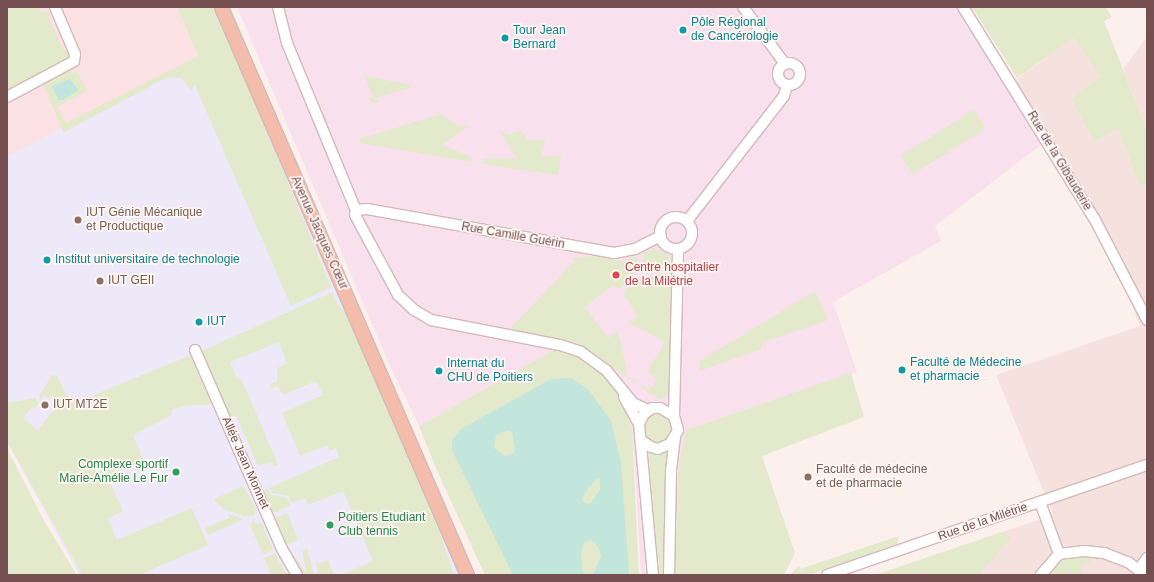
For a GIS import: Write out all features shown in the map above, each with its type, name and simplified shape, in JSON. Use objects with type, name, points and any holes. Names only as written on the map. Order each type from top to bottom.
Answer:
[{"type":"main road","name":"Avenue Jacques Cœur","points":[[221,7],[467,575]]},
{"type":"main road","name":"Avenue Jacques Cœur","points":[[416,459],[459,575]]},
{"type":"street","points":[[7,97],[74,61],[75,54],[55,7]]},
{"type":"street","points":[[278,7],[287,44],[360,214],[377,258],[398,295],[423,316],[451,325],[570,347],[599,364],[633,403],[648,410],[660,408],[674,416]]},
{"type":"street","points":[[743,7],[785,64]]},
{"type":"street","name":"Rue de la Gibauderie","points":[[963,7],[1090,212],[1147,320]]},
{"type":"street","points":[[785,64],[795,65],[800,73],[797,82],[787,85],[781,82],[778,75],[780,68],[785,64]]},
{"type":"street","points":[[687,221],[784,96],[787,85]]},
{"type":"street","name":"Rue Camille Guérin","points":[[360,214],[614,253],[635,249],[661,236]]},
{"type":"street","points":[[677,217],[687,221],[691,229],[691,239],[686,246],[678,249],[665,244],[661,236],[661,227],[667,220],[677,217]]},
{"type":"street","points":[[669,575],[671,470],[678,426],[674,416],[674,386],[678,249]]},
{"type":"street","name":"Allée Jean Monnet","points":[[195,350],[282,549],[297,575]]},
{"type":"street","points":[[619,386],[639,424],[654,573]]},
{"type":"street","points":[[660,408],[674,386]]},
{"type":"street","points":[[639,424],[648,410]]},
{"type":"street","points":[[641,440],[651,447],[658,449],[670,444],[675,438]]},
{"type":"street","name":"Rue de la Milétrie","points":[[827,575],[1144,467]]},
{"type":"street","points":[[1040,502],[1059,554]]},
{"type":"street","points":[[1041,575],[1059,554],[1084,551],[1104,553],[1142,572],[1147,558]]},
{"type":"shaded area","points":[[7,7],[177,7],[198,56],[7,157]]},
{"type":"shaded area","name":"Centre hospitalier de la Milétrie","points":[[237,7],[958,7],[1041,145],[935,226],[941,241],[833,302],[857,372],[691,428],[692,575],[641,575],[634,454],[625,404],[559,347],[419,426],[389,364]]},
{"type":"shaded area","points":[[1147,37],[1147,131],[1123,69]]},
{"type":"shaded area","points":[[1073,38],[1100,77],[1071,98],[1118,129],[1140,187],[1147,183],[1147,575],[875,575],[1053,515],[996,375],[1140,326],[1129,296],[1090,220],[1007,86]]},
{"type":"shaded area","points":[[233,47],[338,284],[459,575],[79,575],[7,442],[7,157],[198,56]]},
{"type":"green space","points":[[7,7],[38,7],[41,12],[49,12],[51,14],[48,16],[64,51],[67,50],[69,55],[68,59],[7,94]]},
{"type":"green space","points":[[177,7],[216,7],[331,287],[291,306],[195,85],[191,90],[181,78],[166,78],[64,132],[42,83],[70,69],[73,74],[77,71],[87,91],[57,107],[66,123],[198,56]]},
{"type":"green space","points":[[972,7],[1105,7],[1112,17],[1104,21],[1147,131],[1147,183],[1140,187],[1118,129],[1094,141],[1071,98],[1100,77],[1073,38],[1017,78]]},
{"type":"green space","points":[[365,77],[411,85],[410,88],[375,98],[379,102],[373,103],[368,99],[373,97]]},
{"type":"green space","points":[[974,110],[986,129],[913,174],[901,156]]},
{"type":"green space","points":[[441,114],[456,125],[469,126],[442,145],[472,157],[471,162],[361,143],[359,139]]},
{"type":"green space","points":[[499,130],[509,135],[520,131],[525,134],[525,140],[545,140],[542,156],[561,157],[558,175],[483,164],[484,159],[517,158]]},
{"type":"green space","points":[[654,248],[669,255],[669,260],[673,263],[654,273],[642,273],[643,253]]},
{"type":"green space","points":[[596,256],[620,261],[638,256],[636,272],[620,289],[614,285],[585,307],[608,338],[618,331],[627,371],[626,376],[635,380],[637,384],[578,345],[578,343],[510,329],[574,262],[573,258]]},
{"type":"green space","points":[[673,267],[670,390],[665,397],[659,399],[641,388],[642,384],[648,390],[655,385],[656,378],[649,373],[650,364],[657,357],[665,342],[629,323],[638,315],[623,294],[637,278],[655,277]]},
{"type":"green space","points":[[815,291],[828,320],[761,343],[762,349],[699,371],[700,361]]},
{"type":"green space","points":[[332,292],[338,304],[352,321],[432,508],[454,575],[340,575],[373,561],[343,491],[308,505],[305,498],[292,503],[288,496],[273,493],[269,488],[339,457],[336,448],[330,451],[327,445],[300,456],[282,413],[323,395],[316,381],[283,395],[278,386],[270,389],[270,384],[277,381],[277,368],[287,363],[279,342],[230,362],[236,377],[242,380],[278,465],[274,467],[272,462],[258,466],[236,415],[228,418],[202,351]]},
{"type":"green space","points":[[559,347],[576,352],[598,366],[618,390],[625,404],[632,431],[639,575],[485,575],[438,473],[419,426]]},
{"type":"green space","points":[[191,355],[212,404],[182,406],[172,410],[172,415],[133,435],[144,461],[107,476],[123,511],[108,519],[117,540],[192,508],[208,545],[140,575],[82,575],[7,441],[7,403],[36,398],[38,403],[35,409],[32,407],[23,418],[38,430],[60,402],[52,395],[49,399],[44,395],[40,401],[39,397],[52,375],[57,376],[66,395],[82,400]]},
{"type":"green space","points":[[851,373],[864,417],[762,456],[795,553],[784,575],[675,575],[678,471],[686,430]]},
{"type":"green space","points":[[658,414],[668,418],[672,428],[668,438],[658,442],[648,438],[644,428],[648,418]]},
{"type":"green space","points":[[7,448],[44,521],[77,575],[7,575]]},
{"type":"green space","points":[[645,450],[658,454],[671,451],[665,575],[659,575],[652,493]]},
{"type":"green space","points":[[243,486],[256,508],[255,515],[246,517],[224,509],[214,499]]},
{"type":"green space","points":[[267,489],[272,495],[285,497],[291,505],[272,514],[260,492]]},
{"type":"green space","points":[[287,513],[298,540],[283,546],[272,519]]},
{"type":"green space","points":[[228,514],[244,519],[208,535],[205,528],[229,518]]},
{"type":"green space","points":[[254,519],[256,524],[261,522],[273,549],[264,555],[250,525]]},
{"type":"green space","points":[[1003,532],[1011,538],[979,575],[875,575]]},
{"type":"green space","points":[[899,536],[897,544],[809,575],[790,575],[799,565],[800,569]]},
{"type":"green space","points":[[288,547],[304,570],[306,569],[302,550],[307,548],[314,575],[300,575]]},
{"type":"green space","points":[[275,553],[287,575],[271,575],[264,558]]},
{"type":"green space","points":[[1076,556],[1096,557],[1092,561],[1081,565],[1081,575],[1051,573],[1059,563]]},
{"type":"green space","points":[[328,560],[334,575],[318,575],[316,561],[319,564]]},
{"type":"water","points":[[70,79],[78,90],[63,100],[58,100],[52,86]]},
{"type":"water","points":[[571,378],[588,389],[611,421],[621,463],[629,575],[593,575],[601,556],[598,546],[591,540],[584,543],[581,552],[582,571],[587,575],[513,575],[452,450],[452,440],[461,429],[551,379]],"holes":[[[508,430],[512,432],[515,447],[514,453],[505,456],[494,448],[496,435]],[[597,478],[600,479],[600,490],[590,504],[585,503],[582,500],[585,493]]]},
{"type":"place","name":"Pôle Régional de Cancérologie","points":[[683,30]]},
{"type":"place","name":"Tour Jean Bernard","points":[[505,38]]},
{"type":"place","name":"IUT Génie Mécanique et Productique","points":[[78,220]]},
{"type":"place","name":"Institut universitaire de technologie","points":[[47,260]]},
{"type":"place","name":"Centre hospitalier de la Milétrie","points":[[616,275]]},
{"type":"place","name":"IUT GEII","points":[[100,281]]},
{"type":"place","name":"IUT","points":[[199,322]]},
{"type":"place","name":"Faculté de Médecine et pharmacie","points":[[902,370]]},
{"type":"place","name":"Internat du CHU de Poitiers","points":[[439,371]]},
{"type":"place","name":"IUT MT2E","points":[[45,405]]},
{"type":"place","name":"Complexe sportif Marie-Amélie Le Fur","points":[[176,472]]},
{"type":"place","name":"Faculté de médecine et de pharmacie","points":[[808,477]]},
{"type":"place","name":"Poitiers Etudiant Club tennis","points":[[330,525]]}]
